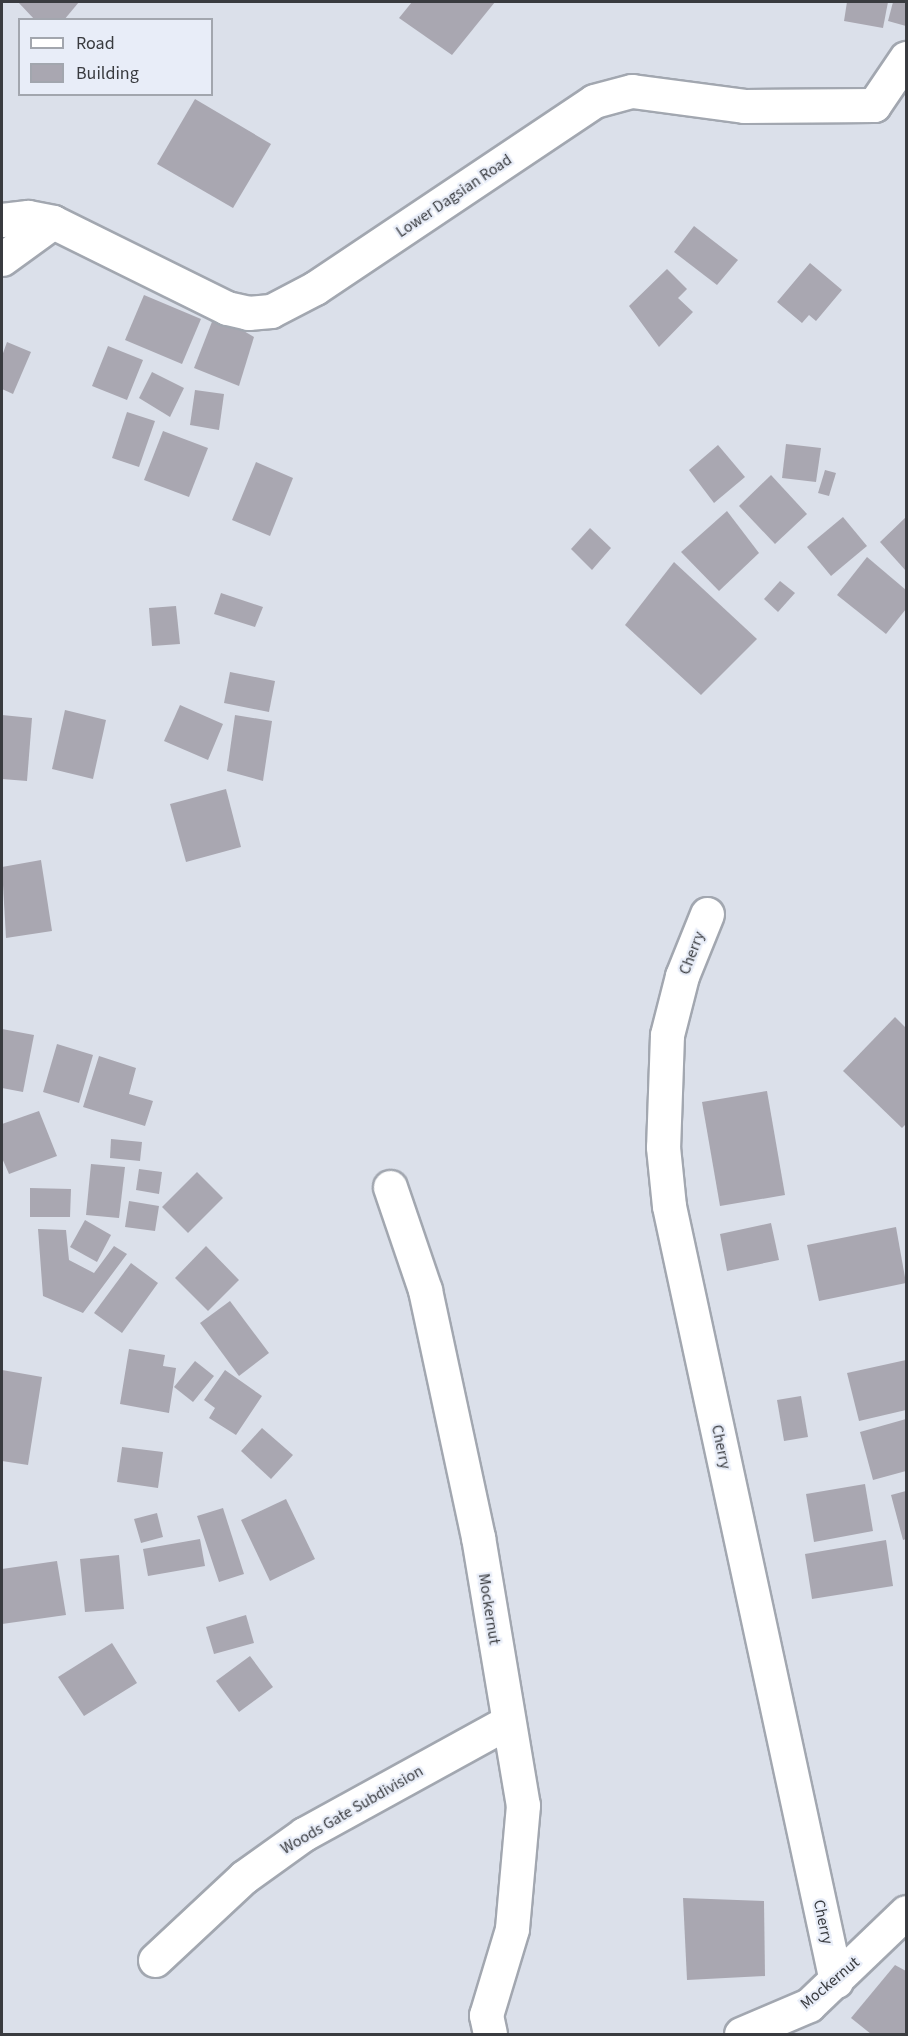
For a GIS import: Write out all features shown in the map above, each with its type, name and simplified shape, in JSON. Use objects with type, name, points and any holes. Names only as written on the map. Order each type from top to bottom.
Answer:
[{"type":"street","name":"Lower Dagsian Road","points":[[2,220],[28,217],[53,222],[228,308],[248,314],[271,311],[315,288],[594,101],[632,91],[744,106],[874,105],[906,58]]},
{"type":"street","points":[[2,259],[53,222]]},
{"type":"street","name":"Cherry","points":[[707,914],[682,976],[667,1035],[663,1147],[669,1206],[836,1981]]},
{"type":"street","name":"Mockernut","points":[[390,1187],[424,1290],[437,1346],[478,1537],[506,1723],[523,1805],[522,1851],[512,1929],[486,2015],[490,2034]]},
{"type":"street","name":"Woods Gate Subdivision","points":[[155,1960],[244,1877],[304,1834],[506,1723]]},
{"type":"street","name":"Mockernut","points":[[741,2034],[808,2005],[836,1981],[906,1912]]},
{"type":"building","points":[[18,2],[79,2],[66,18],[33,18]]},
{"type":"building","points":[[412,2],[495,2],[452,55],[399,18]]},
{"type":"building","points":[[847,2],[888,2],[883,28],[844,21]]},
{"type":"building","points":[[893,2],[906,2],[906,26],[888,21]]},
{"type":"building","points":[[195,99],[271,144],[233,208],[157,164]]},
{"type":"building","points":[[694,226],[738,260],[717,285],[674,252]]},
{"type":"building","points":[[810,263],[842,290],[816,321],[809,315],[802,323],[777,302]]},
{"type":"building","points":[[667,269],[687,289],[678,298],[693,312],[659,347],[629,306]]},
{"type":"building","points":[[144,295],[201,319],[182,364],[125,340]]},
{"type":"building","points":[[215,314],[254,337],[239,386],[194,368]]},
{"type":"building","points":[[7,342],[31,352],[13,394],[2,389],[2,356]]},
{"type":"building","points":[[108,346],[143,360],[127,400],[92,386]]},
{"type":"building","points":[[152,372],[184,388],[170,417],[139,398]]},
{"type":"building","points":[[195,390],[224,394],[219,430],[190,425]]},
{"type":"building","points":[[127,412],[155,421],[139,467],[112,458]]},
{"type":"building","points":[[163,431],[208,448],[189,497],[144,480]]},
{"type":"building","points":[[786,444],[821,448],[816,482],[782,478]]},
{"type":"building","points":[[718,445],[745,477],[714,503],[689,470]]},
{"type":"building","points":[[256,462],[293,478],[270,536],[232,520]]},
{"type":"building","points":[[825,470],[836,473],[829,496],[818,493]]},
{"type":"building","points":[[771,475],[807,514],[775,544],[739,506]]},
{"type":"building","points":[[727,511],[759,553],[719,591],[681,552]]},
{"type":"building","points":[[843,517],[867,546],[831,576],[807,547]]},
{"type":"building","points":[[906,517],[906,571],[880,542]]},
{"type":"building","points":[[590,528],[611,548],[592,570],[571,549]]},
{"type":"building","points":[[867,557],[906,590],[906,609],[886,634],[837,595]]},
{"type":"building","points":[[674,562],[757,639],[701,695],[625,625]]},
{"type":"building","points":[[780,581],[795,593],[778,612],[764,599]]},
{"type":"building","points":[[221,593],[263,607],[255,627],[214,614]]},
{"type":"building","points":[[176,606],[180,644],[152,646],[149,608]]},
{"type":"building","points":[[230,672],[275,681],[269,712],[224,703]]},
{"type":"building","points":[[180,705],[223,724],[208,760],[164,741]]},
{"type":"building","points":[[65,710],[106,720],[93,779],[52,769]]},
{"type":"building","points":[[2,715],[32,718],[27,781],[2,779]]},
{"type":"building","points":[[235,715],[272,721],[263,781],[227,771]]},
{"type":"building","points":[[226,789],[241,847],[186,862],[170,804]]},
{"type":"building","points":[[41,860],[52,931],[6,938],[2,867]]},
{"type":"building","points":[[895,1017],[906,1028],[906,1124],[902,1128],[843,1071]]},
{"type":"building","points":[[2,1029],[34,1035],[23,1092],[2,1088]]},
{"type":"building","points":[[57,1044],[93,1055],[79,1103],[43,1092]]},
{"type":"building","points":[[99,1056],[136,1068],[129,1094],[153,1101],[145,1126],[83,1107]]},
{"type":"building","points":[[767,1091],[785,1195],[720,1206],[702,1102]]},
{"type":"building","points":[[39,1111],[57,1156],[9,1174],[2,1158],[2,1124]]},
{"type":"building","points":[[111,1139],[142,1142],[140,1161],[110,1158]]},
{"type":"building","points":[[91,1164],[125,1167],[119,1218],[86,1215]]},
{"type":"building","points":[[139,1169],[162,1172],[159,1194],[136,1190]]},
{"type":"building","points":[[197,1172],[223,1198],[188,1233],[162,1207]]},
{"type":"building","points":[[30,1188],[71,1189],[70,1217],[30,1217]]},
{"type":"building","points":[[129,1201],[159,1206],[155,1231],[125,1227]]},
{"type":"building","points":[[85,1220],[111,1235],[97,1262],[70,1247]]},
{"type":"building","points":[[771,1223],[779,1260],[727,1271],[720,1234]]},
{"type":"building","points":[[896,1227],[906,1283],[819,1301],[807,1245]]},
{"type":"building","points":[[38,1229],[66,1230],[69,1260],[94,1273],[114,1246],[127,1254],[83,1313],[43,1296]]},
{"type":"building","points":[[206,1246],[239,1280],[208,1311],[175,1278]]},
{"type":"building","points":[[131,1263],[158,1283],[122,1333],[94,1313]]},
{"type":"building","points":[[230,1301],[269,1353],[239,1376],[200,1323]]},
{"type":"building","points":[[129,1349],[165,1355],[163,1366],[176,1368],[169,1413],[120,1404]]},
{"type":"building","points":[[906,1360],[906,1410],[859,1421],[847,1373]]},
{"type":"building","points":[[195,1361],[214,1376],[193,1402],[174,1387]]},
{"type":"building","points":[[2,1370],[42,1377],[28,1465],[2,1461]]},
{"type":"building","points":[[225,1370],[262,1396],[236,1435],[209,1418],[215,1408],[204,1400]]},
{"type":"building","points":[[801,1396],[808,1437],[784,1441],[777,1400]]},
{"type":"building","points":[[906,1419],[906,1471],[873,1480],[860,1432]]},
{"type":"building","points":[[262,1428],[293,1455],[271,1479],[241,1451]]},
{"type":"building","points":[[122,1447],[163,1452],[158,1488],[117,1482]]},
{"type":"building","points":[[865,1484],[873,1531],[814,1542],[806,1494]]},
{"type":"building","points":[[906,1491],[906,1539],[903,1540],[891,1495]]},
{"type":"building","points":[[286,1499],[315,1559],[270,1581],[241,1520]]},
{"type":"building","points":[[223,1508],[244,1574],[219,1582],[197,1516]]},
{"type":"building","points":[[157,1513],[163,1537],[141,1543],[134,1519]]},
{"type":"building","points":[[200,1539],[205,1566],[148,1576],[143,1549]]},
{"type":"building","points":[[886,1540],[893,1586],[812,1599],[805,1554]]},
{"type":"building","points":[[119,1555],[124,1609],[85,1612],[80,1559]]},
{"type":"building","points":[[57,1561],[66,1615],[2,1624],[2,1569]]},
{"type":"building","points":[[246,1615],[254,1643],[214,1654],[206,1627]]},
{"type":"building","points":[[112,1643],[137,1683],[84,1716],[58,1677]]},
{"type":"building","points":[[250,1656],[273,1687],[239,1712],[216,1681]]},
{"type":"building","points":[[683,1898],[764,1901],[765,1976],[687,1980]]},
{"type":"building","points":[[895,1965],[906,1971],[906,2034],[871,2034],[851,2018]]}]
